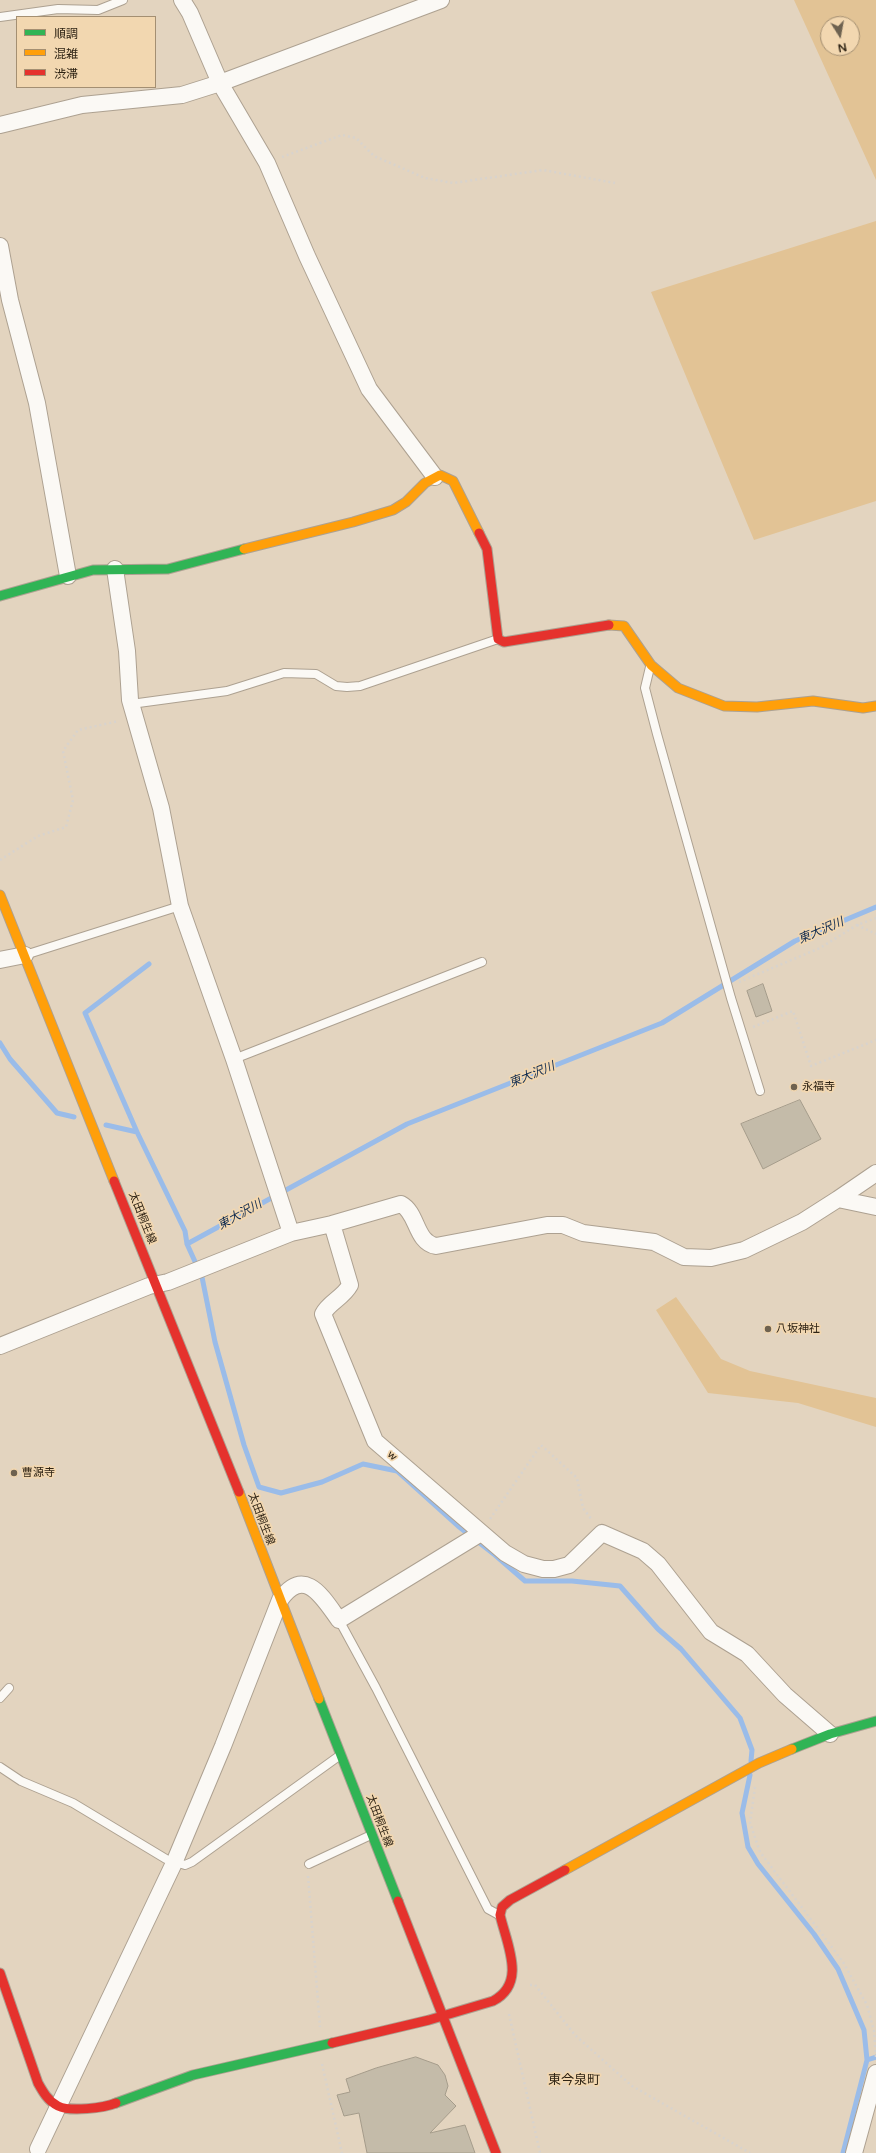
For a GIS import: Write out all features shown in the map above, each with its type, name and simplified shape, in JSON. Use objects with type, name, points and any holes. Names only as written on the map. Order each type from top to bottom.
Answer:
[{"type":"street","points":[[182,0],[190,13],[220,83],[267,162],[307,256],[370,389],[434,477]]},
{"type":"street","points":[[0,125],[82,105],[182,95],[220,83],[441,0]]},
{"type":"street","points":[[0,246],[10,300],[37,403],[68,576]]},
{"type":"street","points":[[0,596],[93,570],[168,569],[280,539],[353,522],[393,510],[406,502],[425,483],[440,475],[453,481],[487,548],[498,639],[504,642],[615,624],[624,626],[651,665],[678,688],[724,706],[757,707],[813,700],[864,708],[876,706]]},
{"type":"street","points":[[115,569],[133,710],[161,808],[180,906],[234,1058],[290,1233]]},
{"type":"street","name":"太田桐生線","points":[[0,895],[156,1285],[496,2153]]},
{"type":"street","points":[[0,960],[24,955]]},
{"type":"street","points":[[0,1346],[149,1286],[156,1285],[201,1269],[290,1233],[332,1224],[401,1204],[409,1210],[425,1241],[436,1246],[547,1225],[563,1225],[583,1233],[654,1242],[684,1257],[711,1258],[744,1250],[802,1222],[876,1173]]},
{"type":"street","points":[[838,1199],[876,1206]]},
{"type":"street","name":"w","points":[[332,1224],[350,1285],[345,1294],[326,1308],[324,1314],[375,1441],[476,1536],[524,1564],[543,1569],[554,1569],[569,1565],[602,1533]]},
{"type":"street","points":[[602,1533],[643,1551],[658,1564],[711,1632],[747,1654],[785,1695],[830,1734]]},
{"type":"street","points":[[36,2152],[59,2107],[174,1863],[223,1746],[280,1600],[291,1588],[304,1585],[311,1586],[320,1594],[339,1620],[476,1536]]},
{"type":"street","points":[[0,1973],[38,2083],[47,2098],[59,2107],[89,2109],[106,2107],[193,2075],[442,2016],[493,2001],[504,1994],[511,1987],[514,1979],[513,1971],[500,1915],[502,1907],[510,1900],[757,1764],[830,1734],[875,1726]]},
{"type":"street","points":[[854,2153],[876,2073]]},
{"type":"lane","points":[[0,17],[58,9],[98,10],[123,0]]},
{"type":"lane","points":[[133,710],[227,691],[284,673],[316,674],[336,686],[360,686],[498,639]]},
{"type":"lane","points":[[651,665],[645,688],[728,988],[760,1091]]},
{"type":"lane","points":[[24,955],[180,906]]},
{"type":"lane","points":[[234,1058],[482,962]]},
{"type":"lane","points":[[339,1620],[380,1695],[488,1909],[500,1915]]},
{"type":"lane","points":[[0,1698],[9,1688]]},
{"type":"lane","points":[[0,1767],[20,1781],[73,1803],[174,1863],[185,1865],[192,1862],[340,1756]]},
{"type":"lane","points":[[309,1864],[371,1835]]},
{"type":"path","points":[[267,162],[342,134],[356,138],[374,156],[425,178],[453,183],[543,170],[615,183]]},
{"type":"path","points":[[0,860],[38,836],[66,827],[73,800],[63,751],[78,730],[133,710]]},
{"type":"path","points":[[728,988],[820,948],[857,925],[876,918]]},
{"type":"path","points":[[857,925],[876,934]]},
{"type":"path","points":[[742,1031],[793,1011],[812,1066],[876,1040]]},
{"type":"path","points":[[476,1536],[541,1445],[577,1478],[583,1508],[602,1533]]},
{"type":"path","points":[[757,1764],[750,1823],[760,1852],[843,1962],[867,2005],[874,2030],[875,2051]]},
{"type":"path","points":[[309,1864],[308,1875],[322,2064],[342,2153]]},
{"type":"path","points":[[511,1987],[535,1985],[575,2035],[632,2086],[750,2153]]},
{"type":"path","points":[[504,1994],[540,2153]]},
{"type":"shaded area","points":[[794,0],[876,0],[876,180]]},
{"type":"shaded area","points":[[876,221],[876,501],[754,540],[651,292]]},
{"type":"shaded area","points":[[676,1297],[721,1359],[750,1371],[876,1398],[876,1427],[798,1403],[708,1393],[656,1310]]},
{"type":"building","points":[[763,984],[772,1011],[756,1017],[747,991]]},
{"type":"building","points":[[800,1100],[821,1139],[763,1169],[741,1124]]},
{"type":"building","points":[[416,2057],[438,2065],[445,2075],[448,2086],[445,2095],[456,2106],[430,2133],[465,2125],[475,2153],[367,2153],[359,2113],[344,2116],[337,2095],[350,2092],[346,2079],[376,2068]]},
{"type":"waterway","name":"東大沢川","points":[[187,1244],[407,1124],[662,1023],[795,941],[876,907]]},
{"type":"waterway","points":[[137,1132],[85,1013],[149,964]]},
{"type":"waterway","points":[[0,1043],[10,1059],[57,1113],[74,1117]]},
{"type":"waterway","points":[[106,1125],[137,1132],[185,1231],[187,1244],[202,1277],[215,1342],[244,1445],[259,1487],[281,1493],[322,1482],[363,1464],[397,1471],[458,1526],[525,1581],[572,1581],[620,1586],[658,1629],[681,1649],[740,1718],[752,1750],[751,1761]]},
{"type":"waterway","points":[[750,1775],[742,1813],[748,1847],[758,1864],[814,1934],[838,1969],[864,2030],[867,2060],[843,2153]]},
{"type":"waterway","points":[[867,2060],[876,2057]]},
{"type":"traffic: fast","points":[[0,596],[93,570],[168,569],[244,549]]},
{"type":"traffic: fast","points":[[319,1699],[398,1901]]},
{"type":"traffic: fast","points":[[792,1749],[830,1734],[876,1721]]},
{"type":"traffic: fast","points":[[116,2103],[193,2075],[332,2043]]},
{"type":"traffic: slow","points":[[244,549],[353,522],[393,510],[406,502],[425,483],[440,475],[453,481],[479,533]]},
{"type":"traffic: slow","points":[[609,625],[624,626],[651,665],[678,688],[724,706],[757,707],[813,701],[863,708],[876,706]]},
{"type":"traffic: slow","points":[[0,895],[114,1181]]},
{"type":"traffic: slow","points":[[239,1492],[319,1699]]},
{"type":"traffic: slow","points":[[565,1870],[759,1763],[792,1749]]},
{"type":"traffic: jam","points":[[479,533],[487,549],[498,639],[504,642],[609,625]]},
{"type":"traffic: jam","points":[[114,1181],[239,1492]]},
{"type":"traffic: jam","points":[[332,2043],[429,2020],[493,2001],[503,1993],[509,1984],[512,1974],[510,1951],[500,1915],[502,1907],[510,1900],[565,1870]]},
{"type":"traffic: jam","points":[[398,1901],[496,2153]]},
{"type":"traffic: jam","points":[[0,1973],[38,2083],[49,2099],[58,2106],[70,2109],[96,2108],[116,2103]]},
{"type":"place","name":"永福寺","points":[[794,1087]]},
{"type":"place","name":"八坂神社","points":[[768,1329]]},
{"type":"place","name":"曹源寺","points":[[14,1473]]},
{"type":"district","name":"東今泉町","points":[[574,2081]]}]
